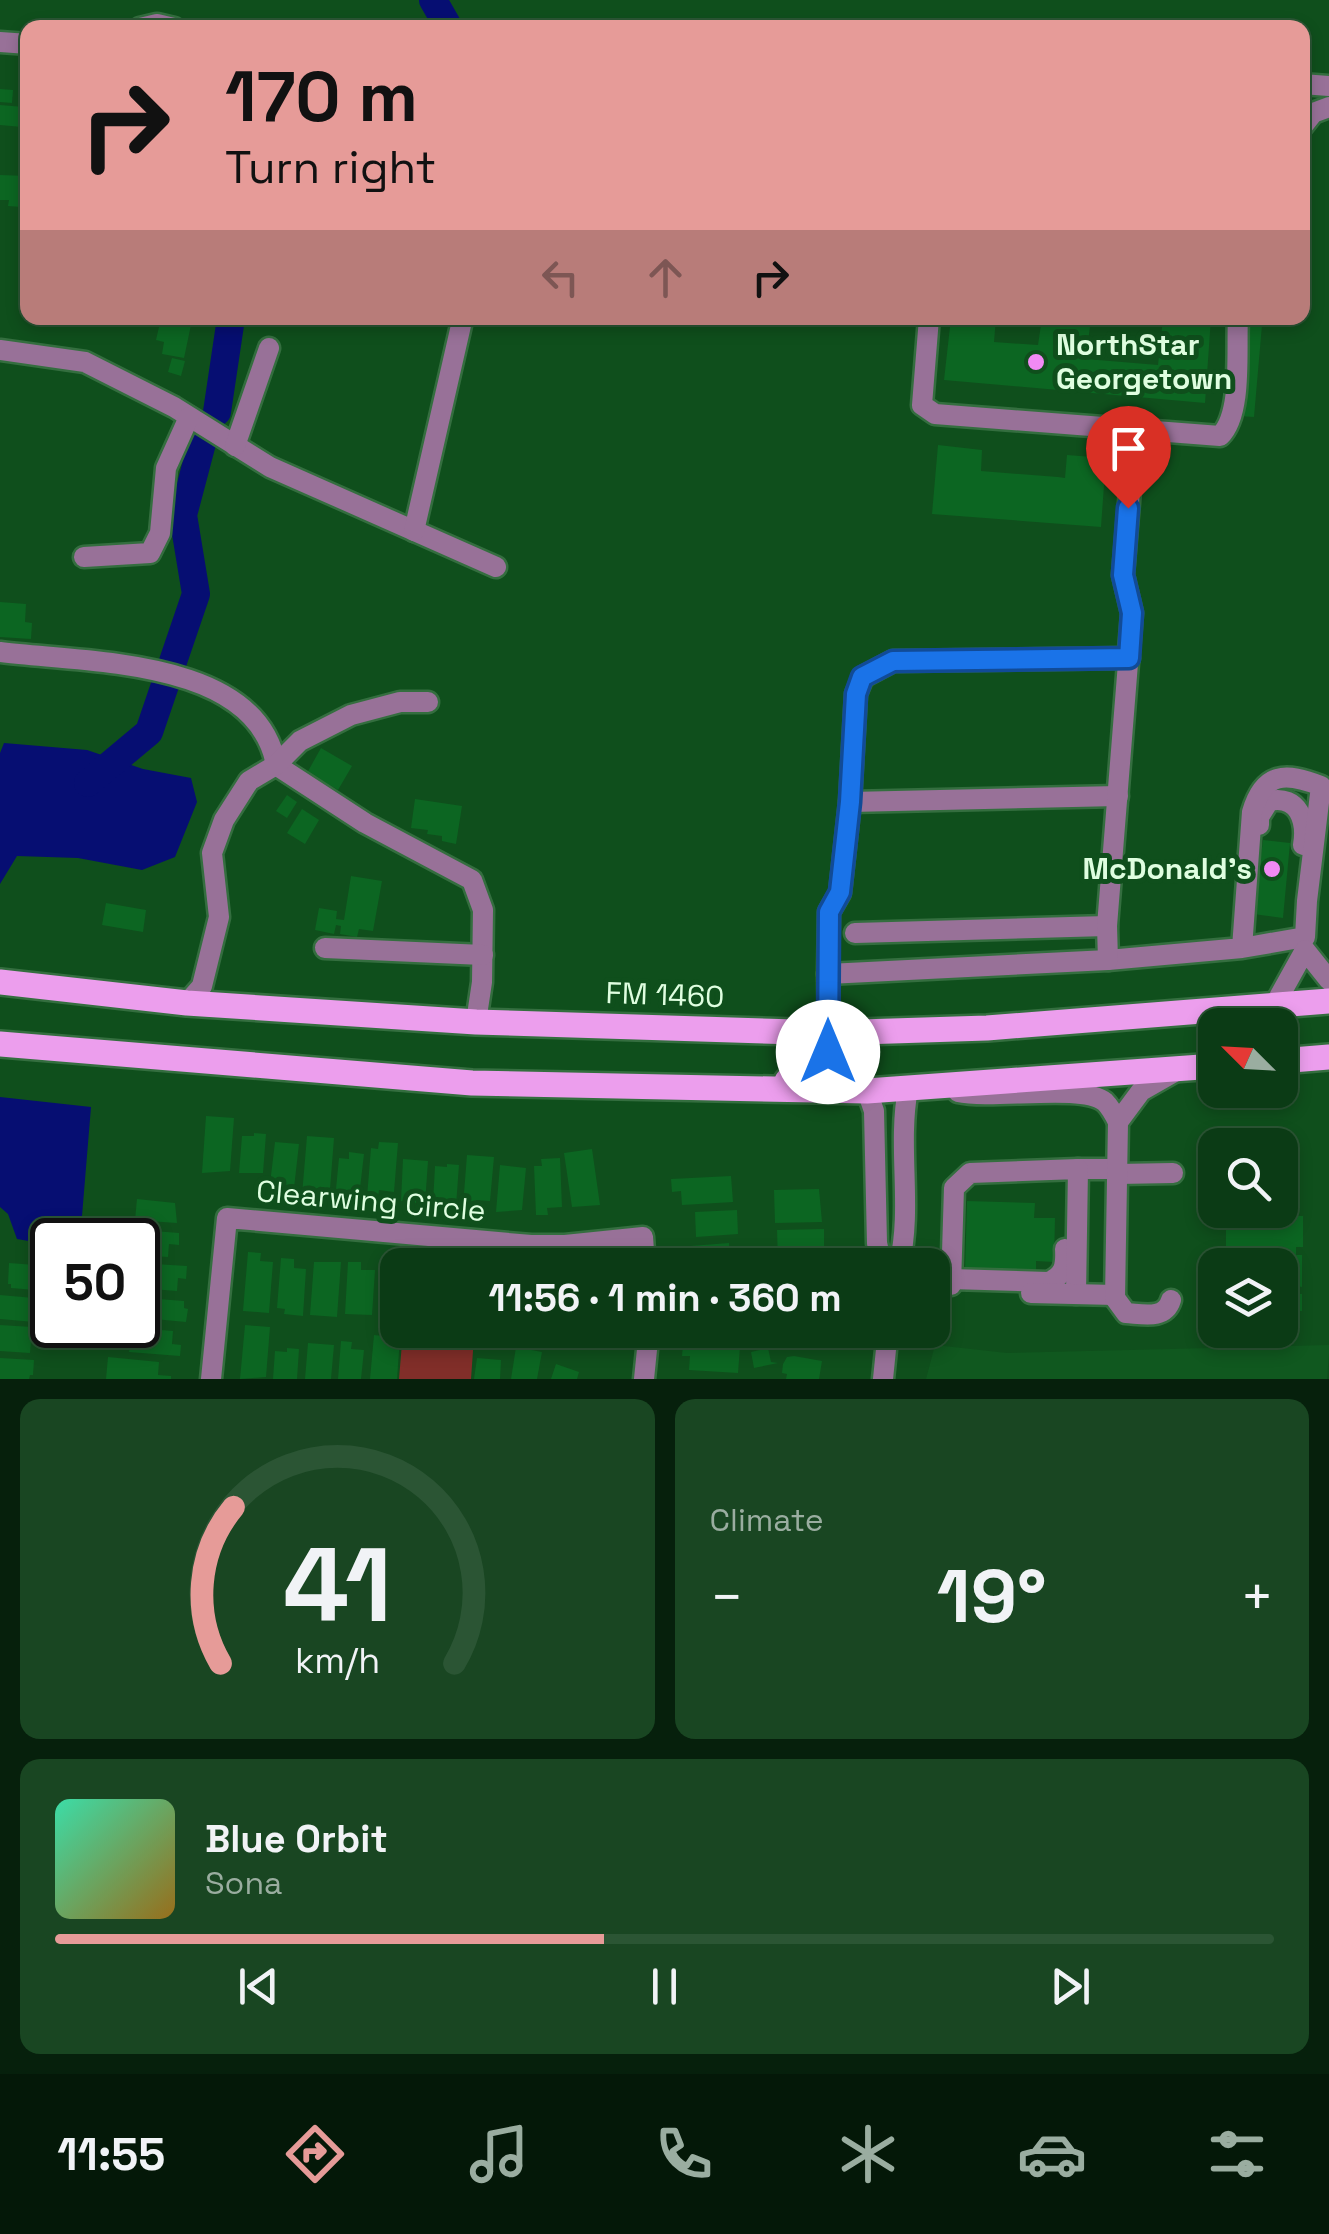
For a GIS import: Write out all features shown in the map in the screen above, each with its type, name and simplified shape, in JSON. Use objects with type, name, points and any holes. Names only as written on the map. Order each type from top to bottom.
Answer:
[{"type":"main road","name":"FM 1460","points":[[0,982],[187,1003],[476,1022],[828,1033],[988,1028],[1329,1001]]},
{"type":"main road","points":[[733,1088],[809,1078],[821,1069],[828,1052],[828,1033]]},
{"type":"main road","points":[[0,1044],[472,1083],[866,1090],[1198,1067]]},
{"type":"main road","points":[[1298,1060],[1329,1057]]},
{"type":"street","points":[[414,530],[461,325]]},
{"type":"street","points":[[929,325],[922,405],[935,414],[1220,436],[1228,429],[1234,411],[1238,325]]},
{"type":"street","points":[[235,446],[269,348]]},
{"type":"street","points":[[0,350],[85,362],[189,417],[270,467],[496,567]]},
{"type":"street","points":[[84,556],[150,553],[160,533],[166,468],[189,417]]},
{"type":"street","points":[[1108,960],[1107,926],[1132,613],[1123,575],[1135,430]]},
{"type":"street","points":[[0,652],[151,669],[203,683],[250,714],[272,744],[276,765],[365,823],[472,880],[483,910],[482,982],[476,1022]]},
{"type":"street","points":[[828,1033],[829,912],[840,892],[856,694],[862,677],[893,661],[1129,658]]},
{"type":"street","points":[[187,1003],[202,986],[219,918],[212,853],[224,820],[249,781],[276,765],[300,742],[350,714],[400,702],[428,702]]},
{"type":"street","points":[[1242,938],[1252,812],[1258,794],[1269,782],[1287,776],[1321,786],[1306,901],[1306,943],[1274,1006]]},
{"type":"street","points":[[850,802],[1118,796]]},
{"type":"street","points":[[1242,938],[1249,914],[1259,817],[1270,801],[1286,802],[1306,826],[1301,864],[1306,901]]},
{"type":"street","points":[[856,933],[1107,926]]},
{"type":"street","points":[[932,968],[934,931]]},
{"type":"street","points":[[828,974],[1108,960],[1242,938],[1306,943],[1329,933]]},
{"type":"street","points":[[1306,943],[1329,980]]},
{"type":"street","points":[[325,948],[482,956]]},
{"type":"street","points":[[1118,1122],[1141,1091],[1182,1068]]},
{"type":"street","points":[[936,1087],[999,1096],[1088,1094],[1106,1102],[1118,1122],[1118,1307],[1126,1314],[1161,1314],[1171,1300]]},
{"type":"street","points":[[902,1248],[904,1113],[908,1089]]},
{"type":"street","points":[[866,1090],[874,1111],[878,1248]]},
{"type":"street","points":[[950,1283],[1048,1282],[1058,1278],[1066,1260],[1072,1169]]},
{"type":"street","points":[[1072,1169],[1076,1294]]},
{"type":"street","points":[[948,1248],[954,1188],[961,1178],[980,1172],[1072,1169],[1173,1173]]},
{"type":"street","name":"Clearwing Circle","points":[[210,1379],[227,1218],[532,1245],[565,1246],[643,1237],[644,1248]]},
{"type":"street","points":[[950,1286],[961,1292],[1115,1295]]},
{"type":"street","points":[[644,1379],[647,1348]]},
{"type":"street","points":[[883,1379],[886,1348]]},
{"type":"shaded area","points":[[4,743],[87,750],[143,769],[191,778],[197,802],[175,857],[142,870],[78,858],[17,856],[0,884],[0,753]]},
{"type":"shaded area","points":[[0,1097],[91,1107],[82,1218],[30,1218],[30,1241],[17,1239],[8,1214],[0,1207]]},
{"type":"shaded area","points":[[1329,1345],[1327,1379],[926,1379],[934,1348],[950,1347],[1007,1353]]},
{"type":"shaded area","points":[[402,1348],[473,1348],[471,1379],[399,1379]]},
{"type":"building","points":[[0,89],[13,90],[12,103],[0,102]]},
{"type":"building","points":[[0,105],[20,107],[20,127],[0,125]]},
{"type":"building","points":[[0,175],[20,176],[20,207],[8,206],[9,200],[0,200]]},
{"type":"building","points":[[159,325],[191,325],[184,358],[162,354],[164,342],[156,340]]},
{"type":"building","name":"NorthStar Georgetown","points":[[950,325],[995,325],[994,342],[1038,345],[1041,325],[1090,325],[1086,359],[1158,365],[1162,325],[1211,325],[1205,403],[944,380]]},
{"type":"building","points":[[1245,325],[1262,325],[1254,417],[1238,416]]},
{"type":"building","points":[[172,358],[185,361],[181,376],[168,372]]},
{"type":"building","points":[[938,445],[982,450],[981,471],[1065,478],[1067,455],[1106,458],[1101,527],[932,514]]},
{"type":"building","points":[[0,602],[26,604],[25,622],[32,623],[31,639],[0,637]]},
{"type":"building","points":[[321,748],[352,766],[338,790],[307,773]]},
{"type":"building","points":[[287,795],[297,802],[287,818],[276,811]]},
{"type":"building","points":[[415,799],[462,806],[456,844],[427,834],[428,830],[411,828]]},
{"type":"building","points":[[302,809],[319,820],[305,844],[287,833]]},
{"type":"building","name":"McDonald's","points":[[1263,840],[1290,843],[1283,918],[1253,914]]},
{"type":"building","points":[[351,876],[382,881],[373,931],[359,929],[357,937],[340,934],[341,926],[336,925],[334,934],[315,930],[319,908],[337,911],[336,919],[344,920]]},
{"type":"building","points":[[106,903],[146,910],[143,932],[102,925]]},
{"type":"building","points":[[206,1116],[234,1118],[230,1171],[202,1173]]},
{"type":"building","points":[[266,1134],[263,1173],[239,1173],[242,1136]]},
{"type":"building","points":[[307,1136],[334,1138],[330,1189],[317,1188],[316,1196],[302,1195]]},
{"type":"building","points":[[275,1142],[299,1144],[294,1188],[283,1186],[283,1194],[269,1192]]},
{"type":"building","points":[[379,1142],[398,1143],[394,1192],[379,1190],[378,1198],[367,1197],[371,1148],[378,1149]]},
{"type":"building","points":[[592,1149],[600,1205],[572,1207],[564,1153]]},
{"type":"building","points":[[349,1152],[364,1154],[359,1197],[352,1196],[351,1201],[335,1199],[339,1158],[349,1159]]},
{"type":"building","points":[[467,1155],[494,1157],[490,1201],[476,1200],[476,1207],[463,1206]]},
{"type":"building","points":[[560,1158],[562,1207],[547,1208],[548,1215],[536,1215],[534,1166],[542,1166],[541,1159]]},
{"type":"building","points":[[403,1159],[428,1161],[425,1204],[401,1201]]},
{"type":"building","points":[[459,1165],[456,1206],[433,1203],[435,1166]]},
{"type":"building","points":[[500,1165],[526,1168],[522,1210],[496,1212]]},
{"type":"building","points":[[731,1176],[733,1202],[682,1205],[681,1191],[672,1192],[671,1179]]},
{"type":"building","points":[[819,1189],[822,1222],[775,1223],[774,1190]]},
{"type":"building","points":[[137,1199],[175,1203],[177,1223],[135,1218]]},
{"type":"building","points":[[967,1201],[1035,1203],[1034,1218],[1055,1218],[1054,1262],[1036,1261],[1036,1273],[965,1271]]},
{"type":"building","points":[[737,1210],[738,1234],[696,1237],[695,1212]]},
{"type":"building","points":[[1298,1216],[1303,1216],[1303,1247],[1226,1247],[1226,1228],[1298,1228]]},
{"type":"building","points":[[824,1229],[824,1248],[778,1248],[777,1230]]},
{"type":"building","points":[[160,1231],[179,1233],[179,1245],[169,1244],[168,1257],[160,1256]]},
{"type":"building","points":[[729,1243],[729,1248],[690,1248]]},
{"type":"building","points":[[248,1252],[261,1253],[260,1261],[273,1262],[269,1313],[243,1311]]},
{"type":"building","points":[[1298,1255],[1302,1255],[1302,1287],[1298,1286]]},
{"type":"building","points":[[281,1258],[294,1259],[294,1268],[306,1269],[303,1316],[284,1314],[285,1309],[277,1308]]},
{"type":"building","points":[[314,1262],[341,1262],[337,1317],[310,1315]]},
{"type":"building","points":[[348,1262],[361,1262],[361,1270],[375,1270],[372,1315],[345,1314]]},
{"type":"building","points":[[9,1263],[30,1265],[30,1290],[11,1288]]},
{"type":"building","points":[[160,1264],[187,1266],[186,1279],[178,1278],[177,1291],[160,1290]]},
{"type":"building","points":[[1298,1294],[1302,1294],[1302,1311],[1298,1311]]},
{"type":"building","points":[[0,1295],[30,1298],[30,1322],[0,1319]]},
{"type":"building","points":[[160,1299],[184,1301],[184,1308],[188,1309],[186,1322],[160,1320]]},
{"type":"building","points":[[0,1325],[30,1327],[30,1353],[0,1351]]},
{"type":"building","points":[[245,1325],[270,1327],[266,1377],[240,1379]]},
{"type":"building","points":[[160,1330],[173,1331],[172,1344],[181,1345],[180,1356],[129,1352],[130,1348],[160,1348]]},
{"type":"building","points":[[374,1335],[380,1336],[380,1348],[399,1348],[397,1379],[370,1379]]},
{"type":"building","points":[[341,1341],[352,1342],[351,1349],[364,1350],[361,1379],[338,1379]]},
{"type":"building","points":[[308,1343],[334,1345],[331,1379],[305,1379]]},
{"type":"building","points":[[287,1348],[299,1349],[297,1379],[273,1379],[275,1351],[287,1352]]},
{"type":"building","points":[[516,1348],[542,1352],[537,1379],[511,1379]]},
{"type":"building","points":[[683,1348],[740,1348],[738,1373],[689,1370],[690,1356],[682,1356]]},
{"type":"building","points":[[768,1348],[771,1362],[778,1363],[754,1368],[751,1352]]},
{"type":"building","points":[[108,1357],[159,1362],[158,1375],[171,1379],[106,1379]]},
{"type":"building","points":[[787,1357],[822,1361],[819,1379],[786,1379],[783,1364]]},
{"type":"building","points":[[0,1358],[34,1360],[33,1375],[29,1379],[0,1379]]},
{"type":"building","points":[[477,1358],[501,1360],[500,1379],[474,1379]]},
{"type":"building","points":[[556,1364],[579,1372],[577,1379],[551,1379]]},
{"type":"waterway","points":[[433,0],[444,20]]},
{"type":"waterway","points":[[217,412],[230,325]]},
{"type":"waterway","points":[[88,783],[149,732],[196,594],[183,515],[202,443]]},
{"type":"place","name":"NorthStar Georgetown","points":[[1036,362]]},
{"type":"place","name":"McDonald's","points":[[1272,869]]},
{"type":"route","points":[[828,1052],[829,912],[840,892],[856,694],[862,677],[893,661],[1129,658],[1132,613],[1123,575],[1128,508]]}]
